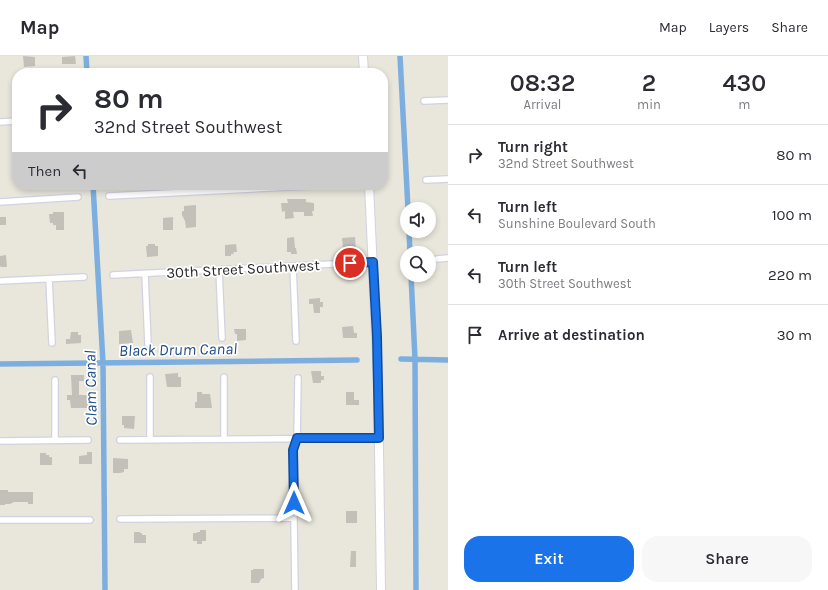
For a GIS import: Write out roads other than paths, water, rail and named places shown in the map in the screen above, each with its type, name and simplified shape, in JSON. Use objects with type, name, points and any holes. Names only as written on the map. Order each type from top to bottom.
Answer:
[{"type":"street","points":[[363,56],[364,68]]},
{"type":"street","points":[[424,101],[448,100]]},
{"type":"street","points":[[0,122],[12,121]]},
{"type":"street","points":[[426,180],[448,179]]},
{"type":"street","points":[[109,196],[230,190]]},
{"type":"street","points":[[369,190],[377,337],[380,590]]},
{"type":"street","points":[[0,202],[78,197]]},
{"type":"street","points":[[437,259],[448,258]]},
{"type":"street","name":"30th Street Southwest","points":[[113,275],[373,262]]},
{"type":"street","points":[[293,266],[296,342]]},
{"type":"street","points":[[219,270],[222,338]]},
{"type":"street","points":[[145,274],[148,344]]},
{"type":"street","points":[[0,281],[84,277]]},
{"type":"street","points":[[49,279],[52,343]]},
{"type":"street","points":[[150,377],[150,440]]},
{"type":"street","points":[[224,377],[224,439]]},
{"type":"street","points":[[295,590],[293,450],[297,438],[298,378]]},
{"type":"street","points":[[55,380],[55,440]]},
{"type":"street","points":[[120,440],[379,438]]},
{"type":"street","points":[[0,441],[88,440]]},
{"type":"street","points":[[120,519],[294,518]]},
{"type":"street","points":[[0,520],[90,520]]},
{"type":"waterway","name":"Clam Canal","points":[[86,56],[87,68]]},
{"type":"waterway","points":[[400,56],[408,202]]},
{"type":"waterway","name":"Clam Canal","points":[[93,190],[103,363],[105,590]]},
{"type":"waterway","points":[[409,238],[410,246]]},
{"type":"waterway","points":[[411,282],[415,359],[416,590]]},
{"type":"waterway","name":"Black Drum Canal","points":[[401,359],[448,360]]},
{"type":"waterway","name":"Black Drum Canal","points":[[0,364],[357,360]]}]
